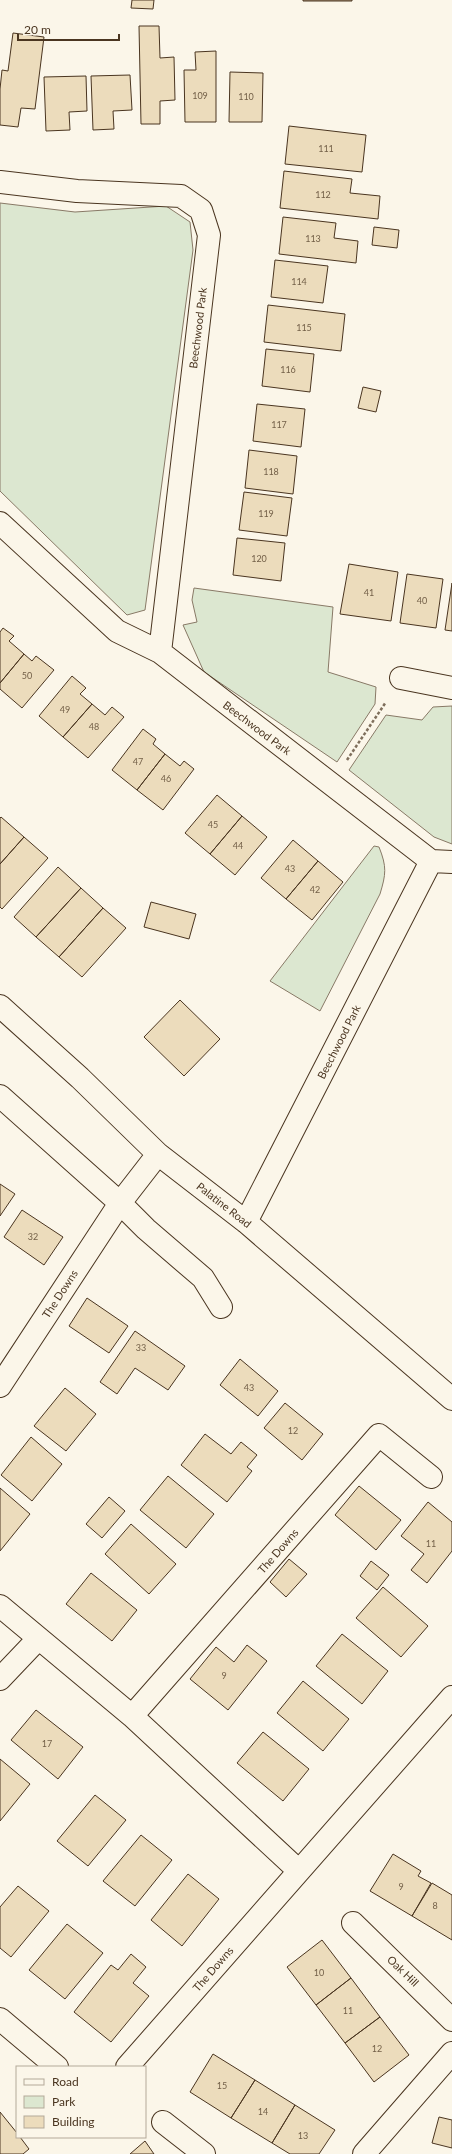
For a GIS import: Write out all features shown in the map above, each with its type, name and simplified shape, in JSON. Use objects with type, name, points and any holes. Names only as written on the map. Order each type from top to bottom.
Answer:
[{"type":"street","name":"Beechwood Park","points":[[0,182],[77,191],[182,196],[201,210],[209,234],[160,652]]},
{"type":"street","name":"Beechwood Park","points":[[0,523],[118,631],[160,652],[431,861],[246,1222]]},
{"type":"street","points":[[401,678],[452,688]]},
{"type":"street","points":[[431,861],[452,862]]},
{"type":"street","name":"Palatine Road","points":[[0,1006],[80,1078],[158,1154],[246,1222],[452,1399]]},
{"type":"street","points":[[0,1096],[120,1203],[146,1229],[203,1278],[221,1307]]},
{"type":"street","name":"The Downs","points":[[0,1386],[120,1203],[158,1154]]},
{"type":"street","name":"The Downs","points":[[132,1716],[379,1435],[431,1477]]},
{"type":"street","points":[[0,1606],[38,1640],[132,1716],[299,1871]]},
{"type":"street","points":[[0,1679],[38,1640]]},
{"type":"street","name":"The Downs","points":[[128,2066],[452,1697]]},
{"type":"street","name":"Oak Hill","points":[[353,1923],[452,2020]]},
{"type":"street","points":[[0,2019],[56,2066]]},
{"type":"street","points":[[364,2154],[452,2053]]},
{"type":"street","points":[[163,2122],[204,2154]]},
{"type":"path","points":[[331,784],[401,678]]},
{"type":"green space","points":[[0,203],[75,212],[166,206],[190,222],[193,250],[145,610],[127,615],[0,491]]},
{"type":"green space","points":[[194,588],[333,607],[328,672],[376,687],[375,704],[337,762],[204,672],[183,625],[197,622],[192,600]]},
{"type":"green space","points":[[452,706],[452,844],[434,837],[349,770],[386,715],[422,720],[433,707]]},
{"type":"green space","points":[[374,846],[379,847],[385,870],[384,881],[380,894],[320,1011],[270,981]]},
{"type":"building","points":[[132,0],[154,0],[153,9],[131,8]]},
{"type":"building","points":[[352,0],[352,1],[303,1]]},
{"type":"building","points":[[139,26],[159,26],[160,58],[174,57],[175,100],[160,101],[160,124],[141,124]]},
{"type":"building","points":[[13,33],[44,37],[35,109],[21,108],[18,127],[0,125],[0,89],[2,70],[8,71]]},
{"type":"building","points":[[216,51],[216,122],[185,122],[184,70],[196,70],[195,52]]},
{"type":"building","points":[[230,72],[263,73],[262,122],[229,122]]},
{"type":"building","points":[[130,75],[132,110],[113,111],[114,129],[93,130],[91,76]]},
{"type":"building","points":[[86,76],[87,111],[69,112],[70,130],[46,131],[44,77]]},
{"type":"building","points":[[289,126],[366,135],[362,172],[285,164]]},
{"type":"building","points":[[284,171],[352,179],[350,193],[380,196],[378,219],[280,208]]},
{"type":"building","points":[[283,217],[336,223],[334,238],[358,241],[356,263],[279,254]]},
{"type":"building","points":[[374,227],[399,230],[397,248],[372,245]]},
{"type":"building","points":[[275,260],[328,266],[323,303],[271,297]]},
{"type":"building","points":[[268,305],[345,314],[341,351],[264,342]]},
{"type":"building","points":[[266,349],[314,354],[310,392],[262,386]]},
{"type":"building","points":[[363,387],[381,391],[376,412],[358,408]]},
{"type":"building","points":[[257,404],[305,409],[301,447],[253,441]]},
{"type":"building","points":[[249,450],[297,456],[293,494],[245,488]]},
{"type":"building","points":[[244,492],[292,498],[287,536],[239,530]]},
{"type":"building","points":[[237,538],[285,543],[281,581],[233,575]]},
{"type":"building","points":[[349,564],[398,572],[391,621],[340,614]]},
{"type":"building","points":[[407,574],[443,579],[436,628],[400,623]]},
{"type":"building","points":[[452,583],[452,631],[445,630]]},
{"type":"building","points":[[3,628],[14,636],[9,641],[24,654],[0,683],[0,632]]},
{"type":"building","points":[[24,654],[32,661],[36,656],[54,670],[22,708],[0,689],[0,683]]},
{"type":"building","points":[[72,676],[86,688],[80,694],[92,704],[63,737],[39,716]]},
{"type":"building","points":[[92,704],[105,715],[112,707],[124,717],[88,758],[63,737]]},
{"type":"building","points":[[143,729],[156,739],[153,744],[165,754],[137,790],[112,770]]},
{"type":"building","points":[[165,754],[180,766],[184,761],[194,769],[163,810],[137,790]]},
{"type":"building","points":[[217,795],[242,816],[210,854],[185,833]]},
{"type":"building","points":[[242,816],[267,837],[235,875],[210,854]]},
{"type":"building","points":[[1,817],[24,837],[0,864],[0,818]]},
{"type":"building","points":[[24,837],[48,858],[2,909],[0,907],[0,864]]},
{"type":"building","points":[[293,840],[318,861],[286,899],[261,878]]},
{"type":"building","points":[[318,861],[343,882],[312,920],[286,899]]},
{"type":"building","points":[[58,867],[81,888],[36,937],[14,917]]},
{"type":"building","points":[[81,888],[103,908],[59,957],[36,937]]},
{"type":"building","points":[[151,902],[196,914],[189,939],[144,927]]},
{"type":"building","points":[[103,908],[126,928],[82,977],[59,957]]},
{"type":"building","points":[[180,1000],[220,1039],[184,1076],[144,1037]]},
{"type":"building","points":[[0,1184],[15,1194],[0,1216]]},
{"type":"building","points":[[22,1210],[63,1237],[44,1265],[4,1237]]},
{"type":"building","points":[[87,1298],[128,1326],[109,1353],[69,1326]]},
{"type":"building","points":[[135,1331],[185,1366],[168,1390],[135,1368],[117,1394],[100,1382]]},
{"type":"building","points":[[240,1359],[278,1391],[258,1416],[220,1385]]},
{"type":"building","points":[[65,1388],[96,1414],[66,1451],[34,1426]]},
{"type":"building","points":[[285,1403],[323,1434],[302,1460],[264,1428]]},
{"type":"building","points":[[205,1434],[231,1454],[241,1442],[257,1455],[247,1467],[252,1471],[227,1502],[181,1465]]},
{"type":"building","points":[[31,1437],[62,1464],[32,1501],[1,1475]]},
{"type":"building","points":[[168,1476],[214,1514],[186,1548],[140,1510]]},
{"type":"building","points":[[359,1486],[401,1520],[376,1550],[335,1515]]},
{"type":"building","points":[[0,1488],[30,1514],[0,1551]]},
{"type":"building","points":[[109,1497],[125,1511],[102,1538],[86,1524]]},
{"type":"building","points":[[428,1502],[452,1522],[452,1551],[427,1583],[411,1570],[424,1554],[401,1536]]},
{"type":"building","points":[[131,1524],[176,1564],[149,1594],[105,1554]]},
{"type":"building","points":[[289,1559],[307,1574],[286,1597],[270,1582]]},
{"type":"building","points":[[371,1561],[389,1575],[377,1590],[360,1576]]},
{"type":"building","points":[[91,1573],[137,1610],[112,1641],[66,1604]]},
{"type":"building","points":[[383,1587],[428,1626],[401,1657],[356,1618]]},
{"type":"building","points":[[342,1634],[388,1671],[362,1704],[316,1666]]},
{"type":"building","points":[[247,1645],[267,1661],[228,1710],[190,1679],[216,1647],[234,1662]]},
{"type":"building","points":[[303,1681],[349,1719],[323,1751],[277,1713]]},
{"type":"building","points":[[36,1710],[83,1747],[58,1779],[11,1740]]},
{"type":"building","points":[[263,1732],[309,1769],[283,1801],[237,1763]]},
{"type":"building","points":[[0,1759],[30,1784],[0,1821]]},
{"type":"building","points":[[95,1795],[126,1820],[88,1866],[57,1841]]},
{"type":"building","points":[[141,1835],[172,1860],[135,1906],[103,1881]]},
{"type":"building","points":[[393,1854],[421,1871],[418,1876],[431,1883],[412,1916],[370,1891]]},
{"type":"building","points":[[188,1874],[219,1899],[182,1946],[151,1920]]},
{"type":"building","points":[[432,1883],[452,1895],[452,1940],[412,1916]]},
{"type":"building","points":[[18,1886],[49,1911],[11,1957],[0,1948],[0,1907]]},
{"type":"building","points":[[67,1924],[103,1953],[65,1999],[29,1970]]},
{"type":"building","points":[[322,1940],[351,1978],[316,2005],[287,1967]]},
{"type":"building","points":[[131,1954],[146,1967],[133,1983],[149,1996],[111,2042],[74,2012],[111,1965],[118,1970]]},
{"type":"building","points":[[351,1978],[380,2017],[345,2043],[316,2005]]},
{"type":"building","points":[[380,2017],[409,2055],[374,2082],[345,2043]]},
{"type":"building","points":[[213,2054],[255,2080],[231,2118],[190,2092]]},
{"type":"building","points":[[255,2080],[295,2105],[272,2143],[231,2118]]},
{"type":"building","points":[[295,2105],[335,2130],[319,2154],[290,2154],[272,2143]]},
{"type":"building","points":[[0,2112],[16,2132],[16,2138],[21,2138],[29,2149],[23,2154],[0,2154]]},
{"type":"building","points":[[439,2117],[452,2120],[452,2148],[432,2143]]},
{"type":"building","points":[[145,2141],[154,2154],[130,2154]]}]
